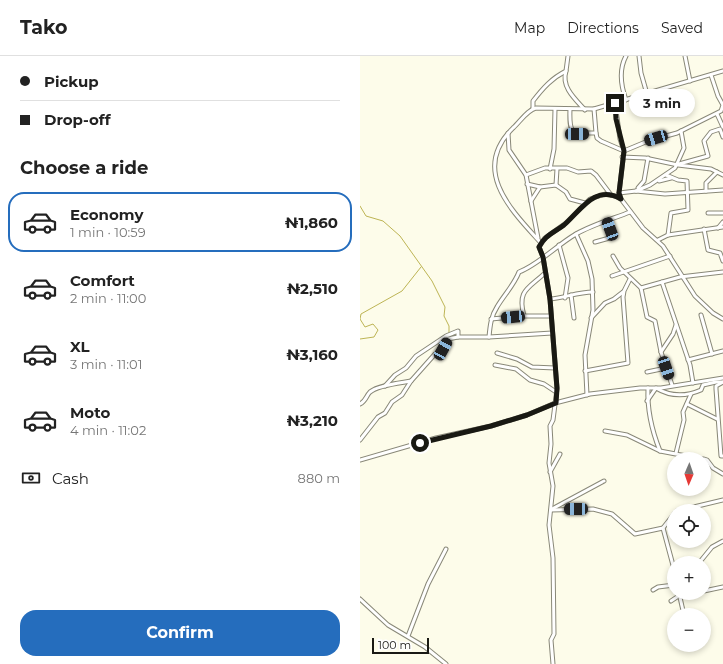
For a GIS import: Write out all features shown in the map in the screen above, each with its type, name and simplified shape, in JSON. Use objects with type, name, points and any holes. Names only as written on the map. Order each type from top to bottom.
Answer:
[{"type":"street","points":[[568,56],[564,77],[568,89],[585,110]]},
{"type":"street","points":[[626,56],[622,64],[621,80],[626,100]]},
{"type":"street","points":[[639,56],[641,73],[647,94]]},
{"type":"street","points":[[685,56],[690,81]]},
{"type":"street","points":[[539,242],[507,205],[498,186],[495,173],[496,159],[500,145],[508,133],[533,108],[533,101],[539,93],[553,78],[566,70]]},
{"type":"street","points":[[533,108],[594,109],[723,71]]},
{"type":"street","points":[[594,109],[597,138],[624,151],[648,141],[681,131],[721,111],[723,105],[718,96],[711,75]]},
{"type":"street","points":[[615,103],[617,126],[624,151],[622,157],[619,193],[621,199],[643,228],[658,240],[684,277],[695,296],[723,320]]},
{"type":"street","points":[[550,169],[554,149],[555,109]]},
{"type":"street","points":[[570,109],[569,125],[573,132],[577,134],[596,133]]},
{"type":"street","points":[[717,114],[722,128],[723,137]]},
{"type":"street","points":[[636,191],[657,181],[678,165],[708,156],[704,141],[711,132],[722,128]]},
{"type":"street","points":[[678,165],[684,148],[681,131]]},
{"type":"street","points":[[508,133],[509,150],[526,176],[550,299],[556,392],[556,403],[553,420],[550,426],[550,472],[552,486],[549,525],[553,558],[554,634],[551,640],[553,664]]},
{"type":"street","points":[[622,157],[648,158],[717,172],[723,175]]},
{"type":"street","points":[[636,191],[644,181],[648,158]]},
{"type":"street","points":[[526,176],[543,168],[567,168],[578,172],[593,172],[611,195]]},
{"type":"street","points":[[556,185],[557,169]]},
{"type":"street","points":[[706,191],[706,183],[717,172]]},
{"type":"street","points":[[666,175],[671,178],[687,181],[688,193],[688,210],[671,213],[668,236]]},
{"type":"street","points":[[657,181],[671,178]]},
{"type":"street","points":[[527,184],[540,187],[556,185],[566,192],[570,199],[585,203]]},
{"type":"street","points":[[531,201],[540,187]]},
{"type":"street","points":[[619,193],[636,191],[665,194],[723,190]]},
{"type":"street","points":[[539,242],[572,218],[585,203],[599,195],[611,195],[621,199]]},
{"type":"street","points":[[489,337],[491,319],[498,305],[516,281],[520,272],[529,270],[543,257],[576,234],[630,212]]},
{"type":"street","points":[[708,212],[723,214]]},
{"type":"street","points":[[595,242],[613,237],[607,221]]},
{"type":"street","points":[[718,228],[723,222]]},
{"type":"street","points":[[658,240],[668,236],[723,227]]},
{"type":"street","points":[[704,229],[708,250],[720,253],[723,261]]},
{"type":"street","points":[[576,234],[591,271],[592,310],[585,355],[587,395]]},
{"type":"street","points":[[559,245],[568,278],[564,298]]},
{"type":"street","points":[[613,256],[630,279],[641,288],[647,317],[655,321],[660,352],[672,385]]},
{"type":"street","points":[[612,276],[670,256]]},
{"type":"street","points":[[641,288],[684,277],[723,272]]},
{"type":"street","points":[[524,316],[521,305],[522,296],[526,288],[545,273]]},
{"type":"street","points":[[590,319],[605,303],[614,299],[624,291],[630,279]]},
{"type":"street","points":[[662,282],[688,360],[693,383]]},
{"type":"street","points":[[585,371],[628,363],[625,333],[624,291]]},
{"type":"street","points":[[550,299],[564,298],[571,295],[592,292]]},
{"type":"street","points":[[571,295],[574,318]]},
{"type":"street","points":[[701,315],[712,354]]},
{"type":"street","points":[[491,319],[524,316],[550,316]]},
{"type":"street","points":[[660,352],[673,334],[676,324]]},
{"type":"street","points":[[385,386],[423,351],[458,330],[458,337]]},
{"type":"street","points":[[360,440],[378,417],[385,413],[392,402],[402,395],[411,381],[435,354],[443,349],[448,338],[552,333]]},
{"type":"street","points":[[688,360],[723,351]]},
{"type":"street","points":[[497,353],[517,359],[532,367],[554,368]]},
{"type":"street","points":[[495,365],[516,369],[530,380],[544,384],[556,392]]},
{"type":"street","points":[[647,372],[666,368]]},
{"type":"street","points":[[360,460],[436,438],[491,426],[527,415],[556,403],[587,395],[602,392],[656,388],[723,378]]},
{"type":"street","points":[[360,404],[364,402],[371,391],[385,386],[411,381]]},
{"type":"street","points":[[656,388],[668,395],[691,394],[701,390],[703,385],[723,382]]},
{"type":"street","points":[[723,382],[716,386],[717,419],[721,456],[723,456]]},
{"type":"street","points":[[648,388],[647,400],[651,427],[660,451]]},
{"type":"street","points":[[647,400],[656,388]]},
{"type":"street","points":[[676,452],[684,420],[683,412],[691,394]]},
{"type":"street","points":[[687,404],[717,419]]},
{"type":"street","points":[[605,431],[627,435],[660,451],[668,452]]},
{"type":"street","points":[[550,472],[560,454]]},
{"type":"street","points":[[711,466],[723,474]]},
{"type":"street","points":[[551,510],[604,481]]},
{"type":"street","points":[[706,504],[723,500]]},
{"type":"street","points":[[551,510],[593,509],[612,514],[635,534],[663,528],[667,523]]},
{"type":"street","points":[[663,528],[671,556]]},
{"type":"street","points":[[705,556],[712,547],[723,541]]},
{"type":"street","points":[[408,636],[428,584],[446,549]]},
{"type":"street","points":[[653,590],[658,587],[667,586]]},
{"type":"street","points":[[711,589],[723,587]]},
{"type":"street","points":[[360,599],[388,624],[425,647],[446,664]]},
{"type":"waterway","points":[[360,206],[366,216],[383,221],[400,236],[432,281],[445,307],[444,316],[449,326],[449,333]]},
{"type":"waterway","points":[[360,339],[374,337],[378,330],[373,324],[365,327],[360,319],[361,314],[402,291],[421,267]]},
{"type":"route","points":[[420,443],[447,435],[458,434],[491,426],[539,411],[556,403],[557,388],[550,322],[550,299],[543,257],[539,247],[545,238],[572,218],[590,199],[605,194],[621,199],[619,193],[622,172],[622,153],[624,151],[616,119],[615,103]]}]
